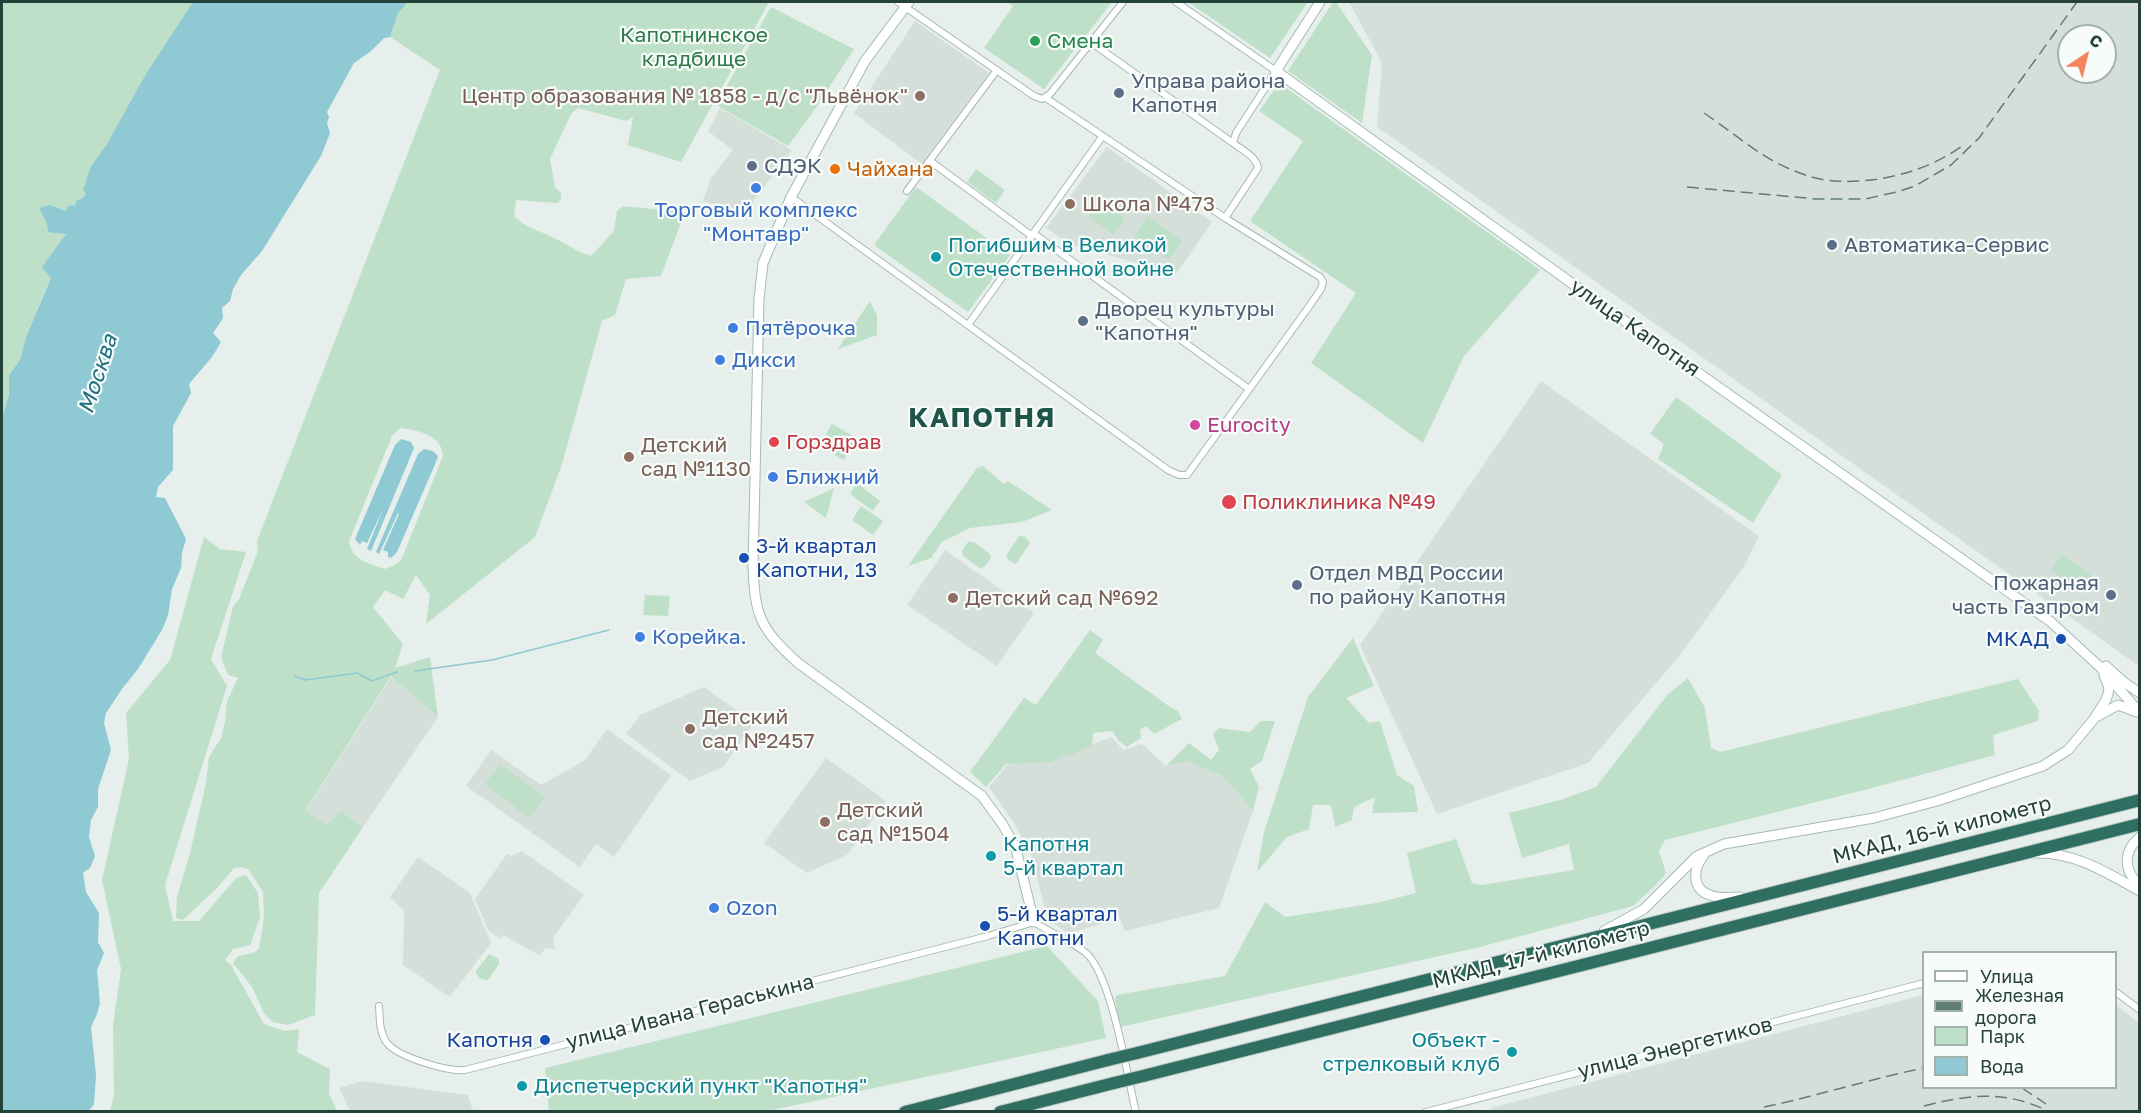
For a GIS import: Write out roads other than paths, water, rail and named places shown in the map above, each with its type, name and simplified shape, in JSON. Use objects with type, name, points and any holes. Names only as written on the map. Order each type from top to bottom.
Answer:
[{"type":"highway","name":"МКАД, 16-й километр","points":[[1754,897],[2139,800]]},
{"type":"highway","name":"МКАД, 16-й километр","points":[[2016,855],[2139,824]]},
{"type":"highway","name":"МКАД, 17-й километр","points":[[1000,1112],[2016,855]]},
{"type":"highway","name":"МКАД, 17-й километр","points":[[905,1112],[1754,897]]},
{"type":"main road","points":[[1276,71],[1320,2]]},
{"type":"main road","points":[[904,3],[865,61],[791,197],[763,263],[759,299],[753,567],[755,603],[762,624],[771,637],[798,663],[982,796],[1003,825],[1016,849],[1034,922]]},
{"type":"main road","name":"улица Капотня","points":[[1276,71],[2062,631]]},
{"type":"main road","points":[[2062,631],[2101,668],[2139,713]]},
{"type":"main road","points":[[2062,631],[2082,643],[2139,693]]},
{"type":"main road","points":[[1585,940],[1644,909],[1697,856],[1724,844],[1874,818],[2043,766],[2068,750],[2094,719],[2106,700],[2109,688],[2101,668]]},
{"type":"main road","points":[[2125,683],[2139,701]]},
{"type":"main road","points":[[2094,719],[2118,705],[2139,713]]},
{"type":"main road","points":[[2139,837],[2131,845],[2127,858],[2130,875],[2139,885]]},
{"type":"main road","points":[[1712,849],[1703,856],[1696,868],[1695,874],[1700,888],[1705,893],[1717,897],[1754,897]]},
{"type":"main road","points":[[2016,855],[2040,853],[2075,858],[2139,891]]},
{"type":"street","points":[[1046,98],[1123,2]]},
{"type":"street","points":[[1176,2],[1276,71],[1236,133],[1233,143]]},
{"type":"street","points":[[791,197],[1168,470],[1179,475],[1187,475],[1321,289],[1323,282],[1320,277],[1225,218],[1046,98],[1034,96],[904,3]]},
{"type":"street","points":[[1092,43],[1257,162],[1258,168],[1225,218]]},
{"type":"street","points":[[907,191],[997,70]]},
{"type":"street","points":[[969,325],[1102,137]]},
{"type":"street","points":[[930,161],[1249,389]]},
{"type":"street","points":[[1034,922],[1081,950],[1092,960],[1108,993],[1136,1112]]},
{"type":"street","name":"улица Ивана Гераськина","points":[[379,1006],[382,1034],[392,1048],[448,1069],[460,1070],[998,934],[1034,922]]},
{"type":"street","name":"улица Энергетиков","points":[[1426,1112],[1922,983]]},
{"type":"street","points":[[2117,994],[2139,1010]]},
{"type":"water","name":"Москва","points":[[193,2],[408,2],[398,13],[390,37],[384,38],[354,63],[327,112],[330,133],[321,156],[262,251],[241,275],[233,289],[230,301],[222,308],[223,318],[213,333],[221,342],[212,357],[189,384],[191,393],[173,426],[173,470],[158,487],[156,497],[165,498],[186,539],[181,568],[172,589],[168,615],[162,630],[138,669],[106,713],[104,723],[111,750],[98,789],[98,807],[91,820],[89,837],[95,856],[90,868],[83,873],[86,892],[99,913],[98,942],[104,953],[97,970],[100,1003],[91,1027],[96,1075],[94,1104],[89,1111],[2,1111],[2,418],[9,395],[9,375],[20,360],[26,337],[51,278],[42,267],[66,234],[48,232],[47,223],[39,208],[50,205],[66,211],[68,206],[75,205],[77,200],[82,199],[86,193],[83,190],[91,166],[107,144],[146,74]]},
{"type":"water","points":[[401,439],[411,442],[414,448],[371,551],[367,549],[384,507],[367,543],[362,541],[360,545],[355,539],[395,445]]},
{"type":"water","points":[[424,449],[433,451],[438,456],[436,462],[397,552],[391,558],[388,557],[388,552],[383,550],[398,513],[379,554],[376,552],[418,454]]},
{"type":"waterway","points":[[415,671],[492,660],[609,630]]},
{"type":"waterway","points":[[294,676],[305,680],[357,673],[372,681],[397,672]]},
{"type":"railway","points":[[1687,187],[1816,199],[1865,199],[1915,186],[1951,165],[1979,138],[2077,2]]},
{"type":"railway","points":[[1704,113],[1777,163],[1804,175],[1827,180],[1868,180],[1903,174],[1936,162],[1965,144]]},
{"type":"railway","points":[[1764,1107],[1922,1068]]},
{"type":"railway","points":[[2024,1089],[2046,1104]]},
{"type":"railway","points":[[1924,1106],[1957,1099],[1988,1096],[2018,1100],[2050,1112]]},
{"type":"place","name":"Смена","points":[[1035,41]]},
{"type":"place","name":"Управа района Капотня","points":[[1119,93]]},
{"type":"place","name":"Центр образования № 1858 - д/с \"Львёнок\"","points":[[920,96]]},
{"type":"place","name":"СДЭК","points":[[752,166]]},
{"type":"place","name":"Чайхана","points":[[835,169]]},
{"type":"place","name":"Торговый комплекс \"Монтавр\"","points":[[756,188]]},
{"type":"place","name":"Школа №473","points":[[1070,204]]},
{"type":"place","name":"Автоматика-Сервис","points":[[1832,245]]},
{"type":"place","name":"Погибшим в Великой Отечественной войне","points":[[936,257]]},
{"type":"place","name":"Дворец культуры \"Капотня\"","points":[[1083,321]]},
{"type":"place","name":"Пятёрочка","points":[[733,328]]},
{"type":"place","name":"Дикси","points":[[720,360]]},
{"type":"place","name":"Eurocity","points":[[1195,425]]},
{"type":"place","name":"Горздрав","points":[[774,442]]},
{"type":"place","name":"Детский сад №1130","points":[[629,457]]},
{"type":"place","name":"Ближний","points":[[773,477]]},
{"type":"place","name":"Поликлиника №49","points":[[1229,502]]},
{"type":"place","name":"3-й квартал Капотни, 13","points":[[744,558]]},
{"type":"place","name":"Отдел МВД России по району Капотня","points":[[1297,585]]},
{"type":"place","name":"Пожарная часть Газпром","points":[[2111,595]]},
{"type":"place","name":"Детский сад №692","points":[[953,598]]},
{"type":"place","name":"Корейка.","points":[[640,637]]},
{"type":"place","name":"МКАД","points":[[2061,639]]},
{"type":"place","name":"Детский сад №2457","points":[[690,729]]},
{"type":"place","name":"Детский сад №1504","points":[[825,822]]},
{"type":"place","name":"Капотня 5-й квартал","points":[[991,856]]},
{"type":"place","name":"Ozon","points":[[714,908]]},
{"type":"place","name":"5-й квартал Капотни","points":[[985,926]]},
{"type":"place","name":"Капотня","points":[[545,1040]]},
{"type":"place","name":"Объект - стрелковый клуб","points":[[1512,1052]]},
{"type":"place","name":"Диспетчерский пункт \"Капотня\"","points":[[522,1086]]},
{"type":"district","name":"КАПОТНЯ","points":[[982,418]]},
{"type":"park label","name":"Капотнинское кладбище","points":[[694,47]]}]
